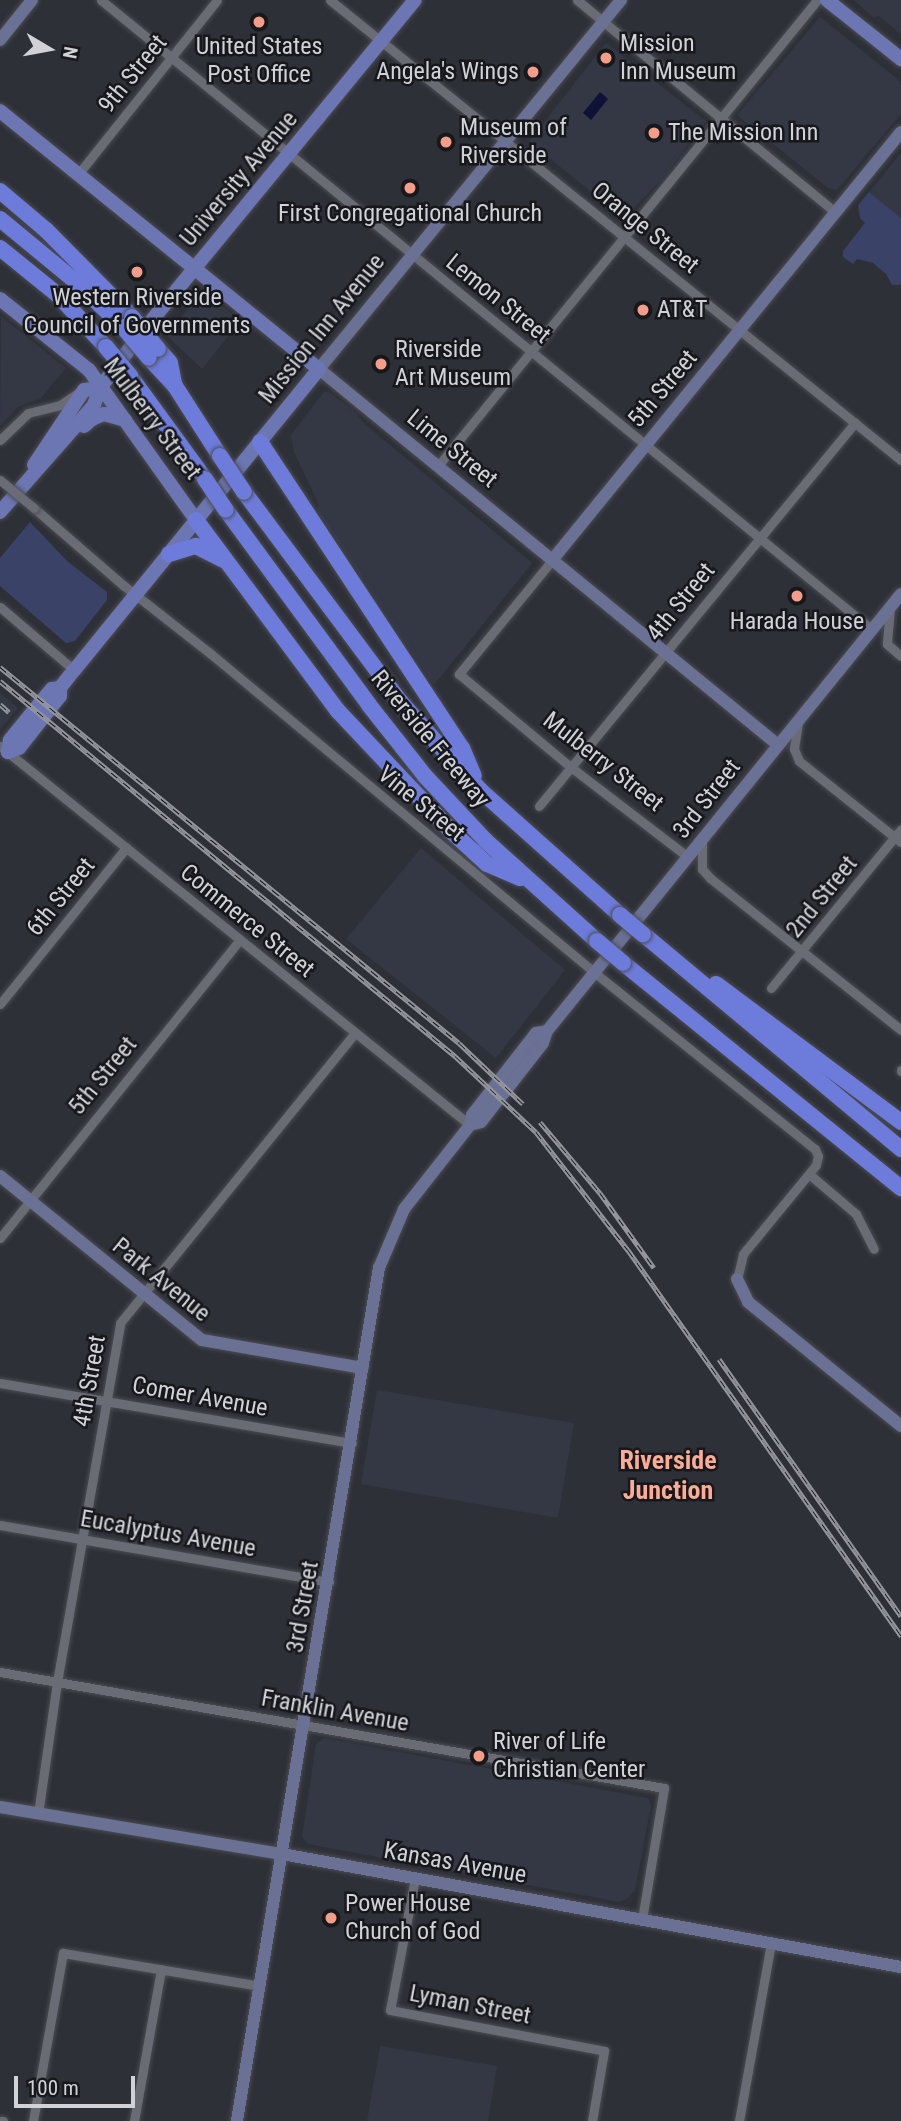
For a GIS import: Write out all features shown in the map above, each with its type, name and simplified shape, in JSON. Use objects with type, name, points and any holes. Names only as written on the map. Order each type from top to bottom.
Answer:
[{"type":"highway","points":[[0,191],[55,239],[127,322]]},
{"type":"highway","points":[[0,219],[127,322]]},
{"type":"highway","name":"Riverside Freeway","points":[[0,248],[58,295],[131,376],[369,705],[425,776],[486,841],[623,963],[901,1188]]},
{"type":"highway","name":"Riverside Freeway","points":[[127,322],[153,354],[170,363],[175,386],[244,492],[400,701],[481,791],[620,915],[901,1149]]},
{"type":"highway","points":[[260,442],[462,748],[481,791]]},
{"type":"highway","points":[[196,520],[338,711],[387,765],[487,864],[532,883]]},
{"type":"highway","points":[[169,554],[197,546],[225,561]]},
{"type":"highway","points":[[659,947],[750,1006],[901,1122]]},
{"type":"main road","points":[[0,40],[32,0]]},
{"type":"main road","name":"University Avenue","points":[[0,512],[94,405],[100,388],[415,0]]},
{"type":"main road","name":"Mission Inn Avenue","points":[[3,753],[19,748],[61,696],[60,688],[74,670],[621,0]]},
{"type":"main road","points":[[827,0],[901,60]]},
{"type":"main road","name":"Lime Street","points":[[0,111],[196,267],[777,744]]},
{"type":"main road","name":"5th Street","points":[[554,559],[901,132]]},
{"type":"main road","name":"Mulberry Street","points":[[0,299],[89,370],[196,520]]},
{"type":"main road","points":[[84,390],[100,388]]},
{"type":"main road","name":"University Avenue","points":[[29,476],[39,455],[84,390]]},
{"type":"main road","points":[[68,436],[76,434],[97,415],[125,420]]},
{"type":"main road","name":"3rd Street","points":[[237,2121],[329,1582],[379,1268],[390,1237],[404,1209],[470,1125],[481,1122],[543,1043],[547,1031],[901,594]]},
{"type":"main road","name":"Park Avenue","points":[[0,1176],[202,1340],[363,1368]]},
{"type":"main road","points":[[737,1279],[748,1302],[901,1426]]},
{"type":"main road","name":"Kansas Avenue","points":[[0,1807],[282,1854],[901,1967]]},
{"type":"street","name":"Lemon Street","points":[[101,0],[871,629]]},
{"type":"street","name":"9th Street","points":[[79,173],[217,0]]},
{"type":"street","name":"Orange Street","points":[[330,0],[901,460]]},
{"type":"street","points":[[577,0],[835,212]]},
{"type":"street","points":[[437,467],[817,0]]},
{"type":"street","points":[[0,440],[28,413],[60,405],[84,390]]},
{"type":"street","name":"4th Street","points":[[539,806],[855,422]]},
{"type":"street","name":"Vine Street","points":[[0,480],[594,973],[815,1149],[818,1156],[809,1174]]},
{"type":"street","name":"5th Street","points":[[459,674],[554,559]]},
{"type":"street","points":[[0,607],[74,670]]},
{"type":"street","points":[[890,607],[887,644],[901,656]]},
{"type":"street","name":"Mulberry Street","points":[[459,674],[572,768],[688,856]]},
{"type":"street","points":[[798,718],[794,750],[799,761],[899,836]]},
{"type":"street","name":"Commerce Street","points":[[3,753],[126,848],[470,1125]]},
{"type":"street","name":"2nd Street","points":[[771,988],[899,836]]},
{"type":"street","points":[[702,839],[702,869],[710,878],[899,1032]]},
{"type":"street","name":"6th Street","points":[[0,1004],[126,848]]},
{"type":"street","name":"5th Street","points":[[0,1238],[240,940]]},
{"type":"street","name":"4th Street","points":[[38,1814],[120,1323],[355,1033]]},
{"type":"street","points":[[737,1279],[743,1254],[809,1174],[856,1214],[874,1249]]},
{"type":"street","name":"Comer Avenue","points":[[0,1383],[352,1443]]},
{"type":"street","name":"Eucalyptus Avenue","points":[[0,1525],[329,1582]]},
{"type":"street","name":"Franklin Avenue","points":[[0,1672],[664,1788],[642,1919]]},
{"type":"street","name":"Lyman Street","points":[[415,1878],[390,2010],[604,2050],[592,2121]]},
{"type":"street","points":[[739,2121],[771,1944]]},
{"type":"street","points":[[33,2121],[63,1953],[260,1986]]},
{"type":"street","points":[[134,2121],[161,1969]]},
{"type":"shaded area","points":[[854,0],[901,0],[901,34],[878,15],[874,18]]},
{"type":"shaded area","points":[[820,17],[901,82],[901,114],[837,190],[828,188],[737,115]]},
{"type":"shaded area","name":"The Mission Inn","points":[[606,43],[706,121],[663,178],[624,218],[529,142]]},
{"type":"shaded area","points":[[600,92],[608,99],[591,120],[583,113]]},
{"type":"shaded area","points":[[901,153],[901,218],[869,192]]},
{"type":"shaded area","points":[[869,192],[901,218],[901,284],[898,285],[892,285],[886,274],[873,263],[857,259],[853,264],[843,257],[843,251],[865,223],[860,218],[858,205]]},
{"type":"shaded area","points":[[205,293],[241,320],[202,369],[166,335],[200,294]]},
{"type":"shaded area","points":[[1,316],[66,368],[40,399],[18,407],[0,426]]},
{"type":"shaded area","points":[[324,392],[329,392],[353,410],[366,425],[532,563],[434,685],[317,510],[318,503],[294,452],[291,435]]},
{"type":"shaded area","points":[[30,522],[67,561],[107,592],[107,600],[75,641],[66,643],[0,586],[0,558]]},
{"type":"shaded area","points":[[0,693],[18,708],[0,730]]},
{"type":"shaded area","points":[[421,848],[565,970],[496,1058],[346,939]]},
{"type":"shaded area","points":[[377,1390],[574,1423],[558,1518],[361,1484]]},
{"type":"shaded area","points":[[324,1738],[648,1798],[651,1806],[635,1890],[627,1899],[619,1902],[308,1844],[302,1837],[316,1744]]},
{"type":"shaded area","points":[[380,2046],[497,2066],[488,2121],[367,2121]]},
{"type":"railway","points":[[0,667],[459,1043],[523,1104]]},
{"type":"railway","points":[[0,681],[455,1056],[536,1132],[628,1250],[901,1636]]},
{"type":"railway","points":[[0,704],[9,712]]},
{"type":"railway","points":[[540,1122],[600,1193],[654,1268]]},
{"type":"railway","points":[[719,1359],[901,1616]]},
{"type":"place","name":"United States Post Office","points":[[259,22]]},
{"type":"place","name":"Mission Inn Museum","points":[[606,58]]},
{"type":"place","name":"Angela's Wings","points":[[533,72]]},
{"type":"place","name":"The Mission Inn","points":[[654,133]]},
{"type":"place","name":"Museum of Riverside","points":[[446,142]]},
{"type":"place","name":"First Congregational Church","points":[[410,188]]},
{"type":"place","name":"Western Riverside Council of Governments","points":[[137,272]]},
{"type":"place","name":"AT&T","points":[[643,310]]},
{"type":"place","name":"Riverside Art Museum","points":[[381,364]]},
{"type":"place","name":"Harada House","points":[[797,596]]},
{"type":"place","name":"River of Life Christian Center","points":[[479,1756]]},
{"type":"place","name":"Power House Church of God","points":[[331,1918]]},
{"type":"district","name":"Riverside Junction","points":[[668,1476]]}]
